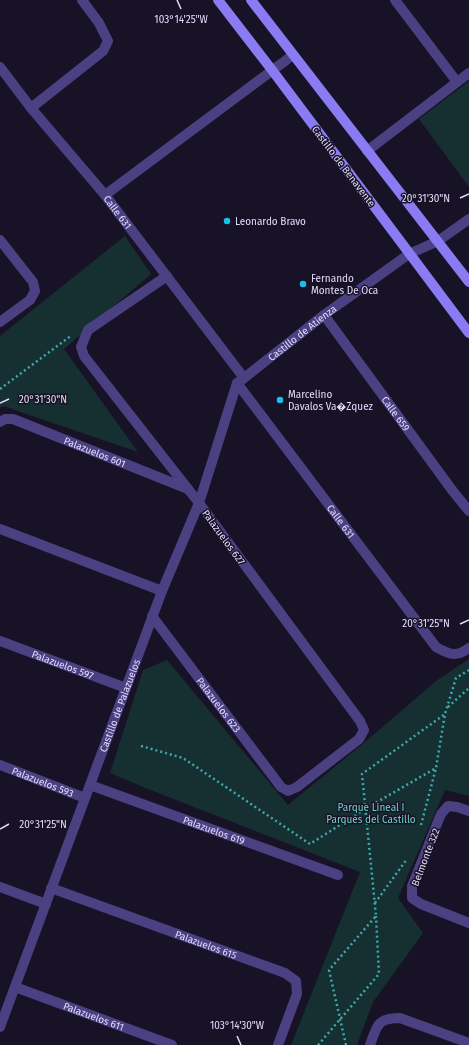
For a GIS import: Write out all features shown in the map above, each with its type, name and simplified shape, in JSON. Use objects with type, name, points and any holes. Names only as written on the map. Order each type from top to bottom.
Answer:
[{"type":"street","points":[[31,108],[103,51],[108,41],[99,23],[82,0]]},
{"type":"street","name":"Castillo de Benavente","points":[[218,0],[469,333]]},
{"type":"street","points":[[251,0],[469,282]]},
{"type":"street","points":[[395,0],[457,82]]},
{"type":"street","name":"Calle 631","points":[[293,55],[105,195],[167,276],[436,647],[450,655],[463,653],[469,648]]},
{"type":"street","points":[[0,67],[31,108],[105,195]]},
{"type":"street","points":[[367,151],[469,73]]},
{"type":"street","name":"Castillo de Atienza","points":[[241,380],[324,315],[409,254],[438,241],[469,219]]},
{"type":"street","points":[[0,240],[33,282],[35,291],[30,300],[0,322]]},
{"type":"street","name":"Palazuelos 627","points":[[167,276],[88,330],[81,347],[84,356],[199,503],[360,721],[364,730],[359,739],[297,787],[288,791]]},
{"type":"street","name":"Calle 659","points":[[324,315],[469,511]]},
{"type":"street","name":"Castillo de Palazuelos","points":[[0,1027],[4,1002],[15,987],[152,616],[199,503],[241,380]]},
{"type":"street","name":"Palazuelos 601","points":[[0,422],[5,419],[13,419],[189,490]]},
{"type":"street","points":[[0,529],[162,591]]},
{"type":"street","name":"Palazuelos 623","points":[[152,616],[281,787],[288,791]]},
{"type":"street","name":"Palazuelos 597","points":[[0,641],[126,688]]},
{"type":"street","name":"Palazuelos 593","points":[[0,765],[85,798]]},
{"type":"street","name":"Palazuelos 619","points":[[90,785],[338,875]]},
{"type":"street","name":"Belmonte 322","points":[[469,811],[448,806],[441,814],[412,886],[412,898],[421,904],[469,922]]},
{"type":"street","points":[[0,886],[46,904]]},
{"type":"street","name":"Palazuelos 615","points":[[51,888],[285,973],[296,981],[297,994],[278,1045]]},
{"type":"street","name":"Palazuelos 611","points":[[15,987],[172,1045]]},
{"type":"street","points":[[370,1045],[378,1025],[388,1018],[400,1018],[469,1043]]},
{"type":"path","points":[[0,389],[75,332]]},
{"type":"path","points":[[420,827],[436,768],[445,714],[456,678],[469,670]]},
{"type":"path","points":[[447,707],[469,688]]},
{"type":"path","points":[[318,1045],[379,974],[375,904],[362,774],[445,714]]},
{"type":"path","points":[[140,746],[183,758],[310,844],[365,809],[436,768]]},
{"type":"path","points":[[375,904],[410,855]]},
{"type":"path","points":[[346,1045],[329,970],[376,916]]},
{"type":"green space","points":[[469,81],[469,187],[419,119]]},
{"type":"green space","points":[[125,236],[151,274],[64,349],[138,452],[3,406],[0,408],[0,336]]},
{"type":"green space","name":"Parque Lineal I Parques del Castillo","points":[[469,659],[469,796],[445,790],[398,898],[423,933],[373,1002],[357,1045],[291,1045],[360,872],[110,773],[143,670],[167,660],[288,805],[436,681]]},
{"type":"place","name":"Leonardo Bravo","points":[[227,221]]},
{"type":"place","name":"Fernando Montes De Oca","points":[[303,284]]},
{"type":"place","name":"Marcelino Davalos Va�Zquez","points":[[280,400]]}]
